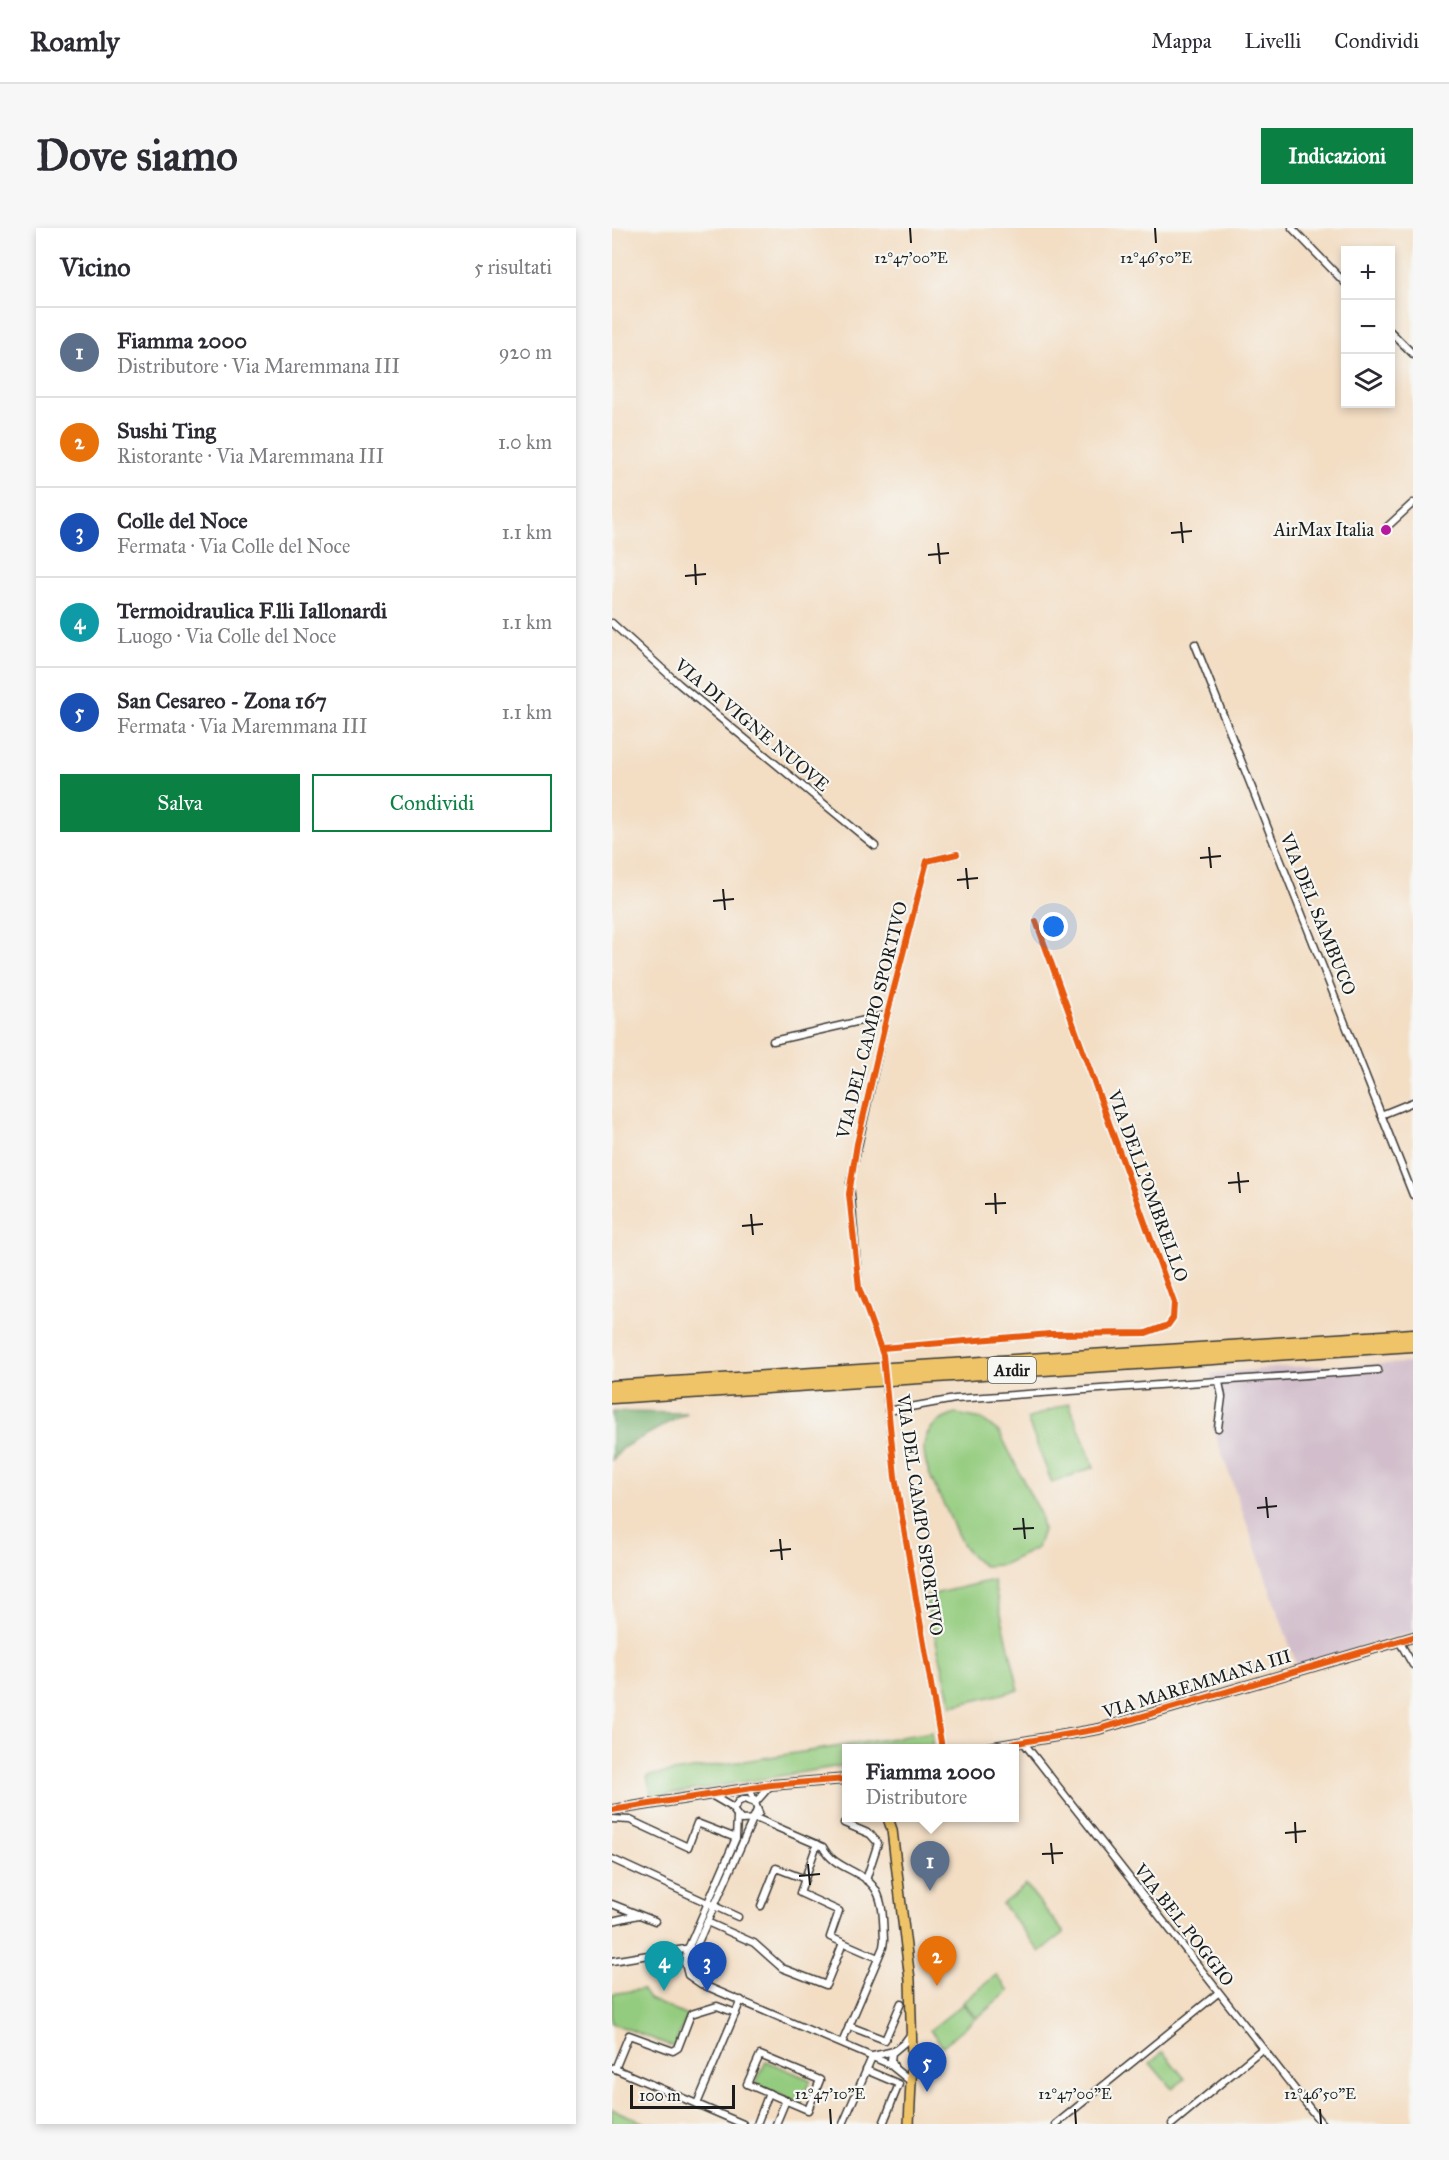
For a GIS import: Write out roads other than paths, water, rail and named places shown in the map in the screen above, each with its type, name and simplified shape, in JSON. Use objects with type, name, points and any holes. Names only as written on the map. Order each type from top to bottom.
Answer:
[{"type":"highway","name":"A1dir","points":[[612,1387],[1413,1335]]},
{"type":"highway","name":"A1dir","points":[[612,1397],[1413,1344]]},
{"type":"main road","name":"VIA MAREMMANA III","points":[[1018,1744],[1099,1729],[1413,1637]]},
{"type":"main road","points":[[889,1822],[910,1980],[912,2086],[909,2124]]},
{"type":"main road","points":[[892,1830],[893,1822]]},
{"type":"street","points":[[1292,228],[1341,279]]},
{"type":"street","points":[[1395,336],[1413,354]]},
{"type":"street","points":[[1387,527],[1413,503]]},
{"type":"street","name":"VIA DI VIGNE NUOVE","points":[[612,623],[679,684],[875,846]]},
{"type":"street","name":"VIA DEL SAMBUCO","points":[[1195,644],[1413,1195]]},
{"type":"street","name":"VIA DEL CAMPO SPORTIVO","points":[[941,1744],[895,1477],[882,1351],[859,1288],[849,1194],[857,1144],[887,1015],[927,861],[957,854]]},
{"type":"street","name":"VIA DELL'OMBRELLO","points":[[882,1351],[1050,1334],[1146,1333],[1162,1329],[1173,1318],[1174,1304],[1036,921]]},
{"type":"street","points":[[773,1041],[887,1015]]},
{"type":"street","points":[[1381,1115],[1413,1102]]},
{"type":"street","points":[[888,1411],[955,1399],[1378,1371]]},
{"type":"street","points":[[1218,1428],[1222,1397],[1219,1382]]},
{"type":"street","points":[[1399,1641],[1413,1665]]},
{"type":"street","name":"VIA BEL POGGIO","points":[[1024,1743],[1322,2124]]},
{"type":"street","points":[[612,1810],[771,1785],[842,1780]]},
{"type":"street","points":[[771,1785],[756,1807],[711,1904],[692,1948],[686,1970],[693,1979],[896,2067],[904,2069],[912,2059],[905,2048],[872,2056]]},
{"type":"street","points":[[749,1788],[756,1807],[767,1822]]},
{"type":"street","points":[[692,1948],[707,1922],[711,1904],[736,1838],[737,1790]]},
{"type":"street","points":[[710,1794],[725,1802],[744,1821],[752,1819],[767,1822],[823,1847],[828,1857],[866,1880],[876,1890],[880,1901],[884,1940],[842,2043]]},
{"type":"street","points":[[736,1813],[738,1802],[744,1799],[756,1807]]},
{"type":"street","points":[[612,1819],[625,1818],[688,1847],[697,1823],[736,1838]]},
{"type":"street","points":[[844,1823],[870,1834],[878,1843],[866,1880]]},
{"type":"street","points":[[817,1844],[800,1893],[839,1911],[830,1937],[878,1958]]},
{"type":"street","points":[[612,1859],[738,1917]]},
{"type":"street","points":[[761,1906],[776,1868],[805,1879]]},
{"type":"street","points":[[612,1904],[655,1921]]},
{"type":"street","points":[[612,1921],[639,1915]]},
{"type":"street","points":[[707,1922],[754,1943],[782,1968],[826,1985],[843,1943]]},
{"type":"street","points":[[612,1961],[692,1948]]},
{"type":"street","points":[[1056,2124],[1218,1993]]},
{"type":"street","points":[[697,2104],[741,2000]]},
{"type":"street","points":[[849,2026],[885,2040],[901,2003]]},
{"type":"street","points":[[736,2013],[717,2006],[692,2013],[678,2048],[673,2051],[629,2035],[614,2068],[743,2124]]},
{"type":"street","points":[[912,2025],[909,2038],[895,2050],[891,2059],[912,2086]]},
{"type":"street","points":[[1172,2124],[1262,2049]]},
{"type":"street","points":[[760,2055],[820,2080],[808,2110],[786,2100],[747,2084],[760,2055]]},
{"type":"street","points":[[843,2124],[872,2056]]},
{"type":"street","points":[[866,2070],[899,2084],[883,2124]]},
{"type":"street","points":[[757,2124],[769,2093]]},
{"type":"street","points":[[776,2124],[786,2100]]},
{"type":"place","name":"AirMax Italia","points":[[1386,530]]},
{"type":"place","name":"Fiamma 2000","points":[[930,1891]]},
{"type":"place","name":"Sushi Ting","points":[[937,1986]]},
{"type":"place","name":"Termoidraulica F.lli Iallonardi","points":[[664,1991]]},
{"type":"place","name":"Colle del Noce","points":[[707,1992]]},
{"type":"place","name":"San Cesareo - Zona 167","points":[[927,2092]]}]
